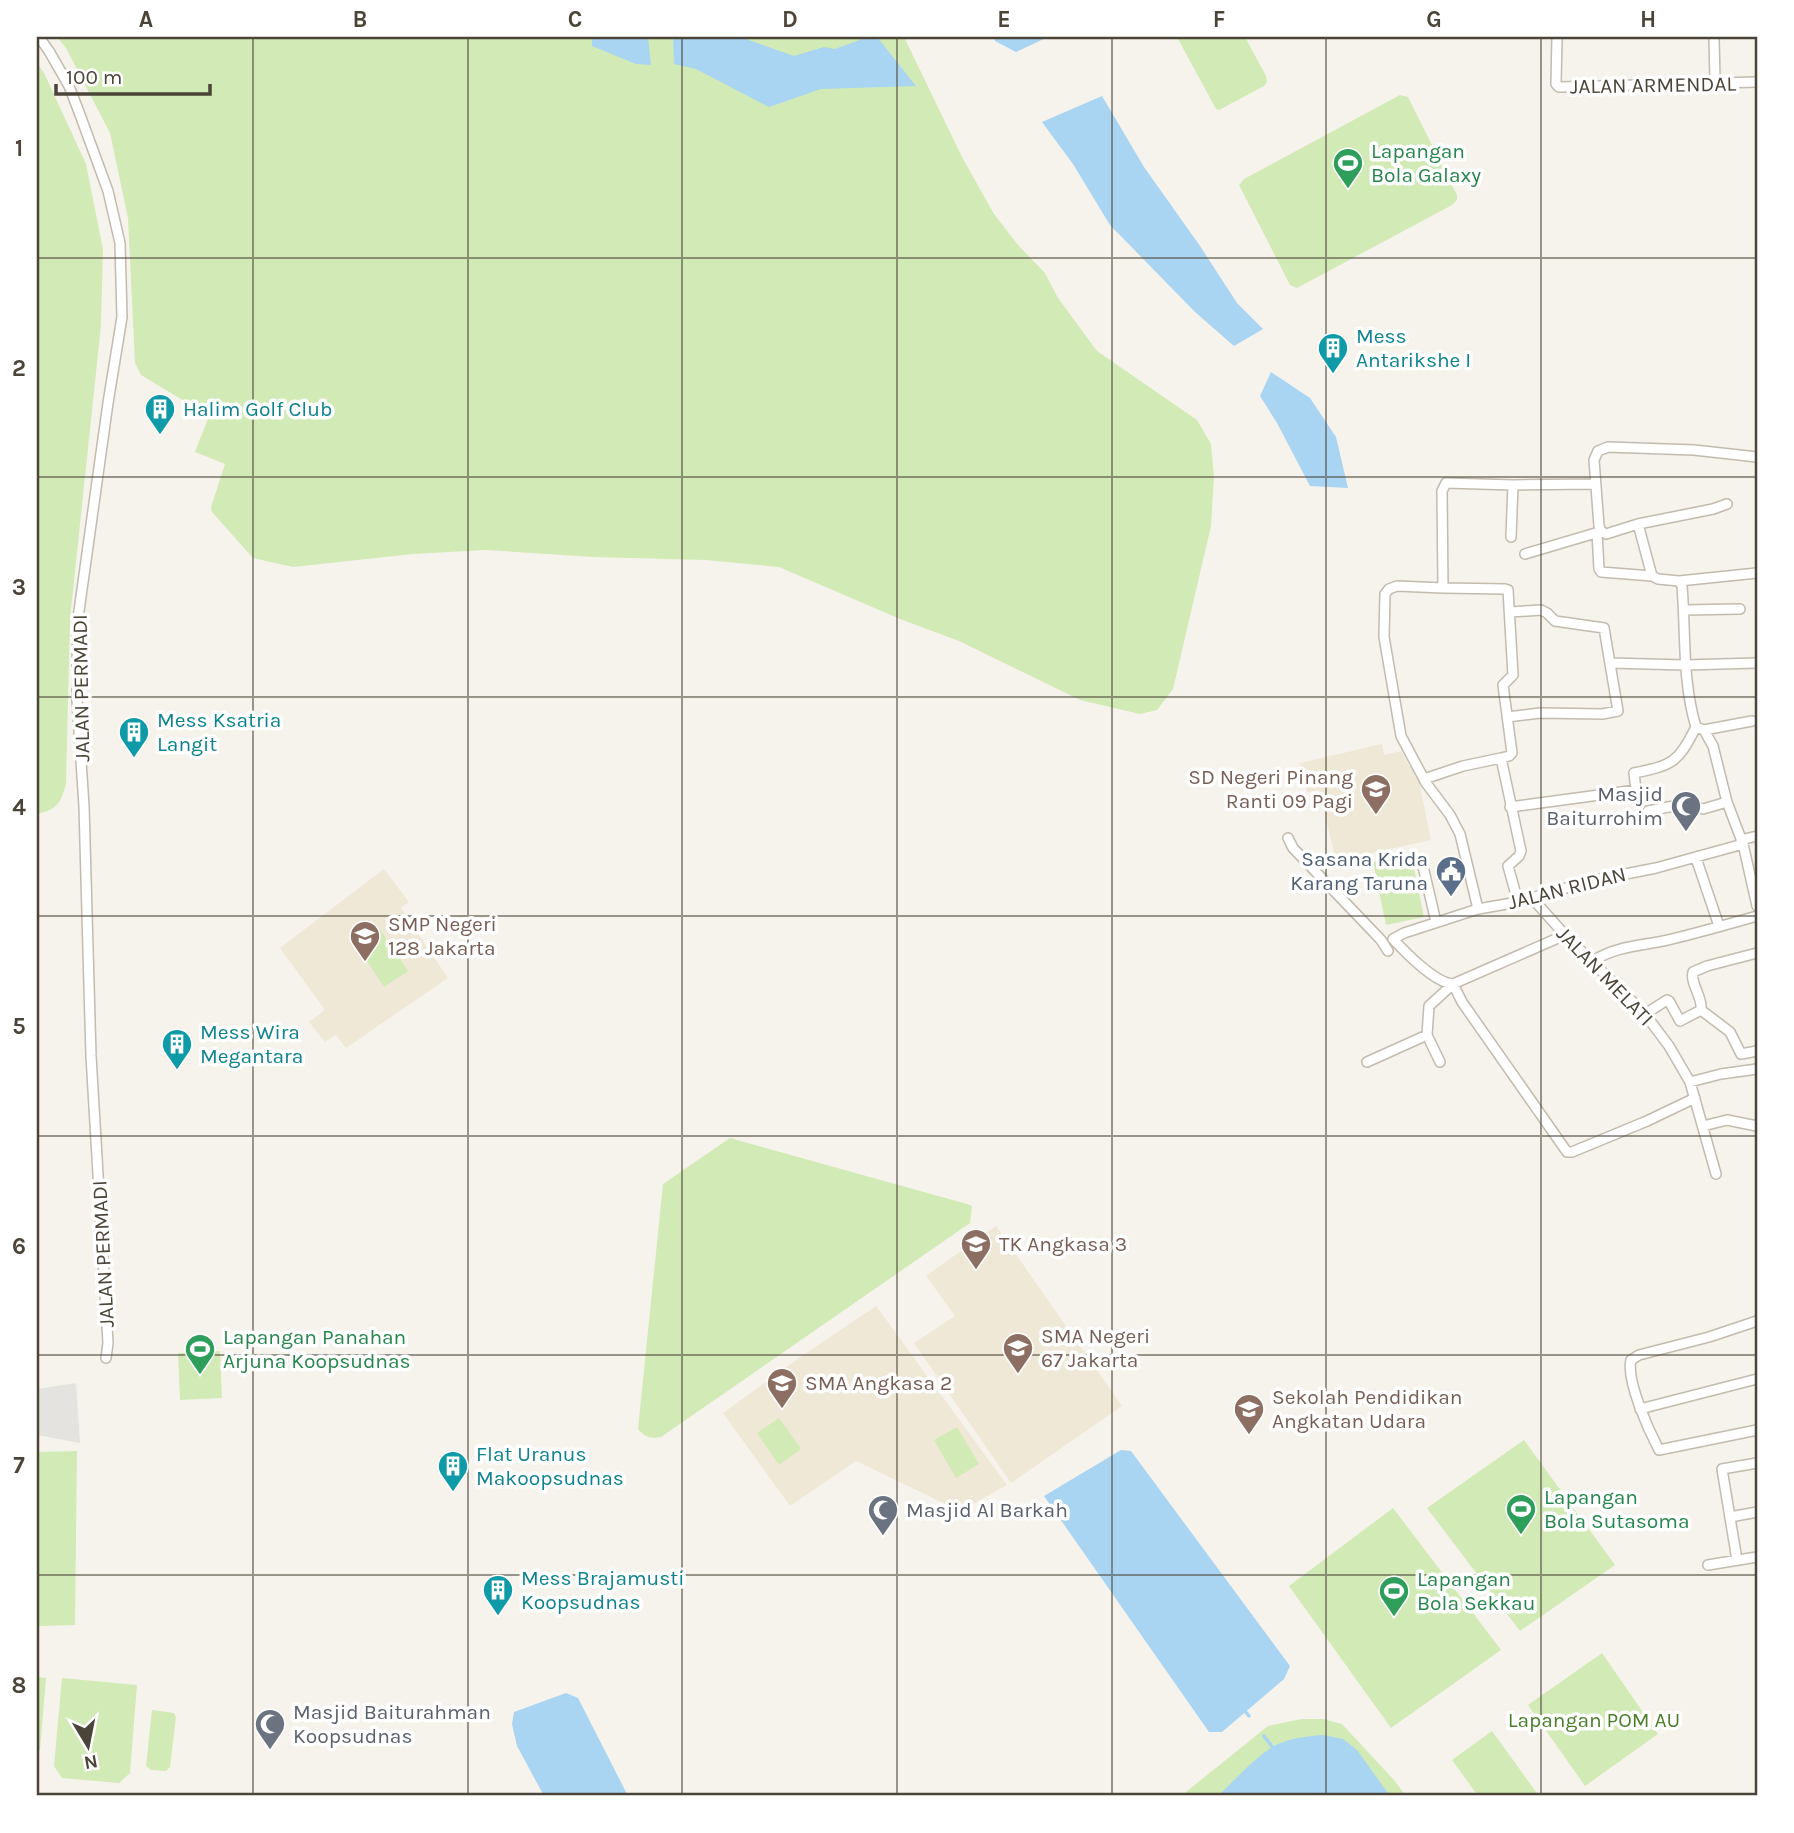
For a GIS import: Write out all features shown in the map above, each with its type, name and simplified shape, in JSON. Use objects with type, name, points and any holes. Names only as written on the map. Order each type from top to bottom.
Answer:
[{"type":"street","name":"JALAN PERMADI","points":[[39,37],[74,99],[108,191],[120,243],[122,317],[78,618],[77,667],[91,1056],[108,1343],[106,1359]]},
{"type":"street","name":"JALAN ARMENDAL","points":[[1556,37],[1556,84],[1559,87],[1757,82]]},
{"type":"street","points":[[1714,37],[1715,82]]},
{"type":"street","points":[[1757,457],[1694,450],[1608,447],[1595,455],[1594,460],[1601,572],[1679,581],[1757,573]]},
{"type":"street","points":[[1443,589],[1441,491],[1446,483],[1595,484]]},
{"type":"street","points":[[1511,537],[1513,485]]},
{"type":"street","points":[[1525,554],[1599,532],[1606,534],[1638,524],[1727,505]]},
{"type":"street","points":[[1638,524],[1652,576]]},
{"type":"street","points":[[1679,581],[1682,586],[1689,699],[1700,729],[1709,736],[1713,746],[1727,802],[1742,842],[1757,906]]},
{"type":"street","points":[[1424,779],[1512,753],[1503,685],[1513,675],[1511,612],[1507,589],[1397,586],[1385,594],[1384,637],[1401,736],[1424,779],[1460,834],[1478,909]]},
{"type":"street","points":[[1684,610],[1740,609]]},
{"type":"street","points":[[1507,717],[1540,713],[1602,714],[1618,711],[1604,628],[1555,621],[1541,610],[1511,612]]},
{"type":"street","points":[[1610,663],[1757,663]]},
{"type":"street","points":[[1510,807],[1636,790],[1634,773],[1661,768],[1674,761],[1700,729],[1752,721]]},
{"type":"street","points":[[1501,758],[1521,851],[1508,866],[1518,902]]},
{"type":"street","points":[[1648,811],[1684,804],[1703,809],[1727,802]]},
{"type":"street","name":"JALAN RIDAN","points":[[1453,984],[1444,982],[1412,960],[1393,939],[1478,909],[1518,902],[1590,881],[1696,858],[1757,836]]},
{"type":"street","points":[[1287,838],[1293,848],[1381,940],[1388,951]]},
{"type":"street","points":[[1696,858],[1718,926]]},
{"type":"street","points":[[1422,862],[1436,922]]},
{"type":"street","name":"JALAN MELATI","points":[[1532,898],[1645,1014],[1668,1046],[1690,1082],[1716,1174]]},
{"type":"street","points":[[1593,961],[1624,948],[1670,940],[1757,916]]},
{"type":"street","points":[[1440,1062],[1427,1035],[1429,1006],[1453,984],[1565,934]]},
{"type":"street","points":[[1701,1010],[1692,973],[1707,966],[1757,953]]},
{"type":"street","points":[[1453,984],[1462,1002],[1567,1152],[1647,1121],[1695,1098]]},
{"type":"street","points":[[1645,1014],[1667,1000],[1680,1021],[1701,1010]]},
{"type":"street","points":[[1701,1010],[1730,1032],[1741,1054],[1757,1051]]},
{"type":"street","points":[[1367,1062],[1427,1035]]},
{"type":"street","points":[[1690,1082],[1757,1069]]},
{"type":"street","points":[[1703,1126],[1727,1120],[1757,1126]]},
{"type":"street","points":[[1757,1321],[1639,1355],[1631,1360],[1630,1369],[1640,1409],[1659,1450],[1757,1430]]},
{"type":"street","points":[[1640,1409],[1757,1379]]},
{"type":"street","points":[[1737,1560],[1722,1469],[1757,1463]]},
{"type":"street","points":[[1730,1517],[1757,1512]]},
{"type":"street","points":[[1708,1565],[1757,1557]]},
{"type":"shaded area","name":"SD Negeri Pinang Ranti 09 Pagi","points":[[1382,744],[1384,755],[1401,751],[1409,766],[1416,767],[1431,840],[1336,861],[1319,790],[1307,792],[1300,763]]},
{"type":"shaded area","name":"SMP Negeri 128 Jakarta","points":[[384,869],[409,902],[401,908],[448,978],[346,1048],[336,1035],[325,1042],[309,1022],[325,1010],[280,948]]},
{"type":"shaded area","name":"SMA Negeri 67 Jakarta","points":[[996,1226],[1122,1406],[1011,1483],[914,1343],[955,1316],[926,1276]]},
{"type":"shaded area","name":"SMA Angkasa 2","points":[[876,1306],[1007,1485],[960,1511],[856,1461],[790,1506],[723,1413]]},
{"type":"shaded area","points":[[76,1383],[80,1443],[37,1435],[37,1389]]},
{"type":"green space","points":[[57,37],[904,37],[962,157],[994,214],[1018,245],[1045,273],[1058,298],[1097,351],[1197,420],[1211,444],[1214,477],[1211,526],[1173,689],[1157,710],[1140,714],[1080,700],[959,641],[779,567],[705,560],[486,550],[413,554],[293,567],[253,558],[212,512],[211,507],[225,464],[195,452],[209,416],[141,375],[135,363],[128,218],[110,133],[66,48]]},
{"type":"green space","points":[[1177,37],[1245,37],[1267,82],[1219,110],[1216,109]]},
{"type":"green space","points":[[37,63],[86,164],[103,249],[101,325],[70,619],[66,784],[57,805],[37,814]]},
{"type":"green space","name":"Lapangan Bola Galaxy","points":[[1400,95],[1408,97],[1457,195],[1457,200],[1297,288],[1290,285],[1239,185],[1244,179]]},
{"type":"green space","points":[[1411,854],[1424,917],[1386,925],[1373,862]]},
{"type":"green space","points":[[377,925],[408,971],[384,987],[353,940]]},
{"type":"green space","points":[[730,1138],[967,1204],[972,1206],[970,1223],[661,1437],[648,1437],[638,1429],[663,1184]]},
{"type":"green space","name":"Lapangan Panahan Arjuna Koopsudnas","points":[[220,1351],[222,1398],[180,1400],[178,1353]]},
{"type":"green space","points":[[779,1418],[801,1449],[779,1465],[757,1433]]},
{"type":"green space","points":[[957,1427],[979,1464],[956,1478],[934,1440]]},
{"type":"green space","name":"Lapangan Bola Sutasoma","points":[[1524,1440],[1615,1565],[1520,1631],[1427,1508]]},
{"type":"green space","points":[[77,1451],[75,1625],[37,1626],[37,1452]]},
{"type":"green space","name":"Lapangan Bola Sekkau","points":[[1393,1508],[1501,1650],[1391,1728],[1289,1586]]},
{"type":"green space","name":"Lapangan POM AU","points":[[1602,1653],[1658,1734],[1585,1786],[1528,1705]]},
{"type":"green space","points":[[37,1677],[46,1678],[40,1750],[37,1750]]},
{"type":"green space","points":[[62,1678],[137,1685],[130,1773],[119,1783],[62,1778],[54,1766]]},
{"type":"green space","points":[[152,1710],[174,1713],[176,1717],[170,1767],[166,1771],[151,1770],[146,1766]]},
{"type":"green space","points":[[1302,1719],[1323,1719],[1342,1724],[1406,1796],[1181,1796],[1268,1726]]},
{"type":"green space","points":[[1492,1731],[1539,1796],[1478,1796],[1452,1760]]},
{"type":"water","points":[[592,37],[648,37],[651,65],[636,64],[592,46]]},
{"type":"water","points":[[673,37],[740,37],[794,56],[824,47],[835,49],[868,37],[877,37],[916,86],[821,89],[769,107],[696,69],[674,64]]},
{"type":"water","points":[[994,37],[1048,37],[1016,52],[995,41]]},
{"type":"water","points":[[1102,96],[1144,167],[1237,303],[1263,329],[1234,346],[1195,312],[1110,225],[1073,164],[1042,122]]},
{"type":"water","points":[[1271,372],[1310,398],[1336,437],[1348,488],[1310,486],[1260,396]]},
{"type":"water","points":[[1121,1450],[1131,1451],[1290,1666],[1284,1679],[1222,1732],[1209,1732],[1044,1496]]},
{"type":"water","points":[[566,1693],[578,1698],[628,1796],[544,1796],[517,1746],[512,1724],[514,1712]]},
{"type":"water","points":[[1323,1735],[1343,1739],[1357,1750],[1390,1796],[1218,1796],[1271,1748],[1294,1739]]},
{"type":"waterway","points":[[1245,1711],[1249,1716]]},
{"type":"waterway","points":[[1264,1736],[1273,1748]]},
{"type":"place","name":"Lapangan Bola Galaxy","points":[[1348,190]]},
{"type":"place","name":"Mess Antarikshe I","points":[[1333,375]]},
{"type":"place","name":"Halim Golf Club","points":[[160,436]]},
{"type":"place","name":"Mess Ksatria Langit","points":[[134,759]]},
{"type":"place","name":"SD Negeri Pinang Ranti 09 Pagi","points":[[1376,816]]},
{"type":"place","name":"Masjid Baiturrohim","points":[[1686,833]]},
{"type":"place","name":"Sasana Krida Karang Taruna","points":[[1451,898]]},
{"type":"place","name":"SMP Negeri 128 Jakarta","points":[[365,963]]},
{"type":"place","name":"Mess Wira Megantara","points":[[177,1071]]},
{"type":"place","name":"TK Angkasa 3","points":[[976,1271]]},
{"type":"place","name":"SMA Negeri 67 Jakarta","points":[[1018,1375]]},
{"type":"place","name":"Lapangan Panahan Arjuna Koopsudnas","points":[[200,1376]]},
{"type":"place","name":"SMA Angkasa 2","points":[[782,1410]]},
{"type":"place","name":"Sekolah Pendidikan Angkatan Udara","points":[[1249,1436]]},
{"type":"place","name":"Flat Uranus Makoopsudnas","points":[[453,1493]]},
{"type":"place","name":"Lapangan Bola Sutasoma","points":[[1521,1536]]},
{"type":"place","name":"Masjid Al Barkah","points":[[883,1537]]},
{"type":"place","name":"Mess Brajamusti Koopsudnas","points":[[498,1617]]},
{"type":"place","name":"Lapangan Bola Sekkau","points":[[1394,1618]]},
{"type":"place","name":"Masjid Baiturahman Koopsudnas","points":[[270,1751]]}]
